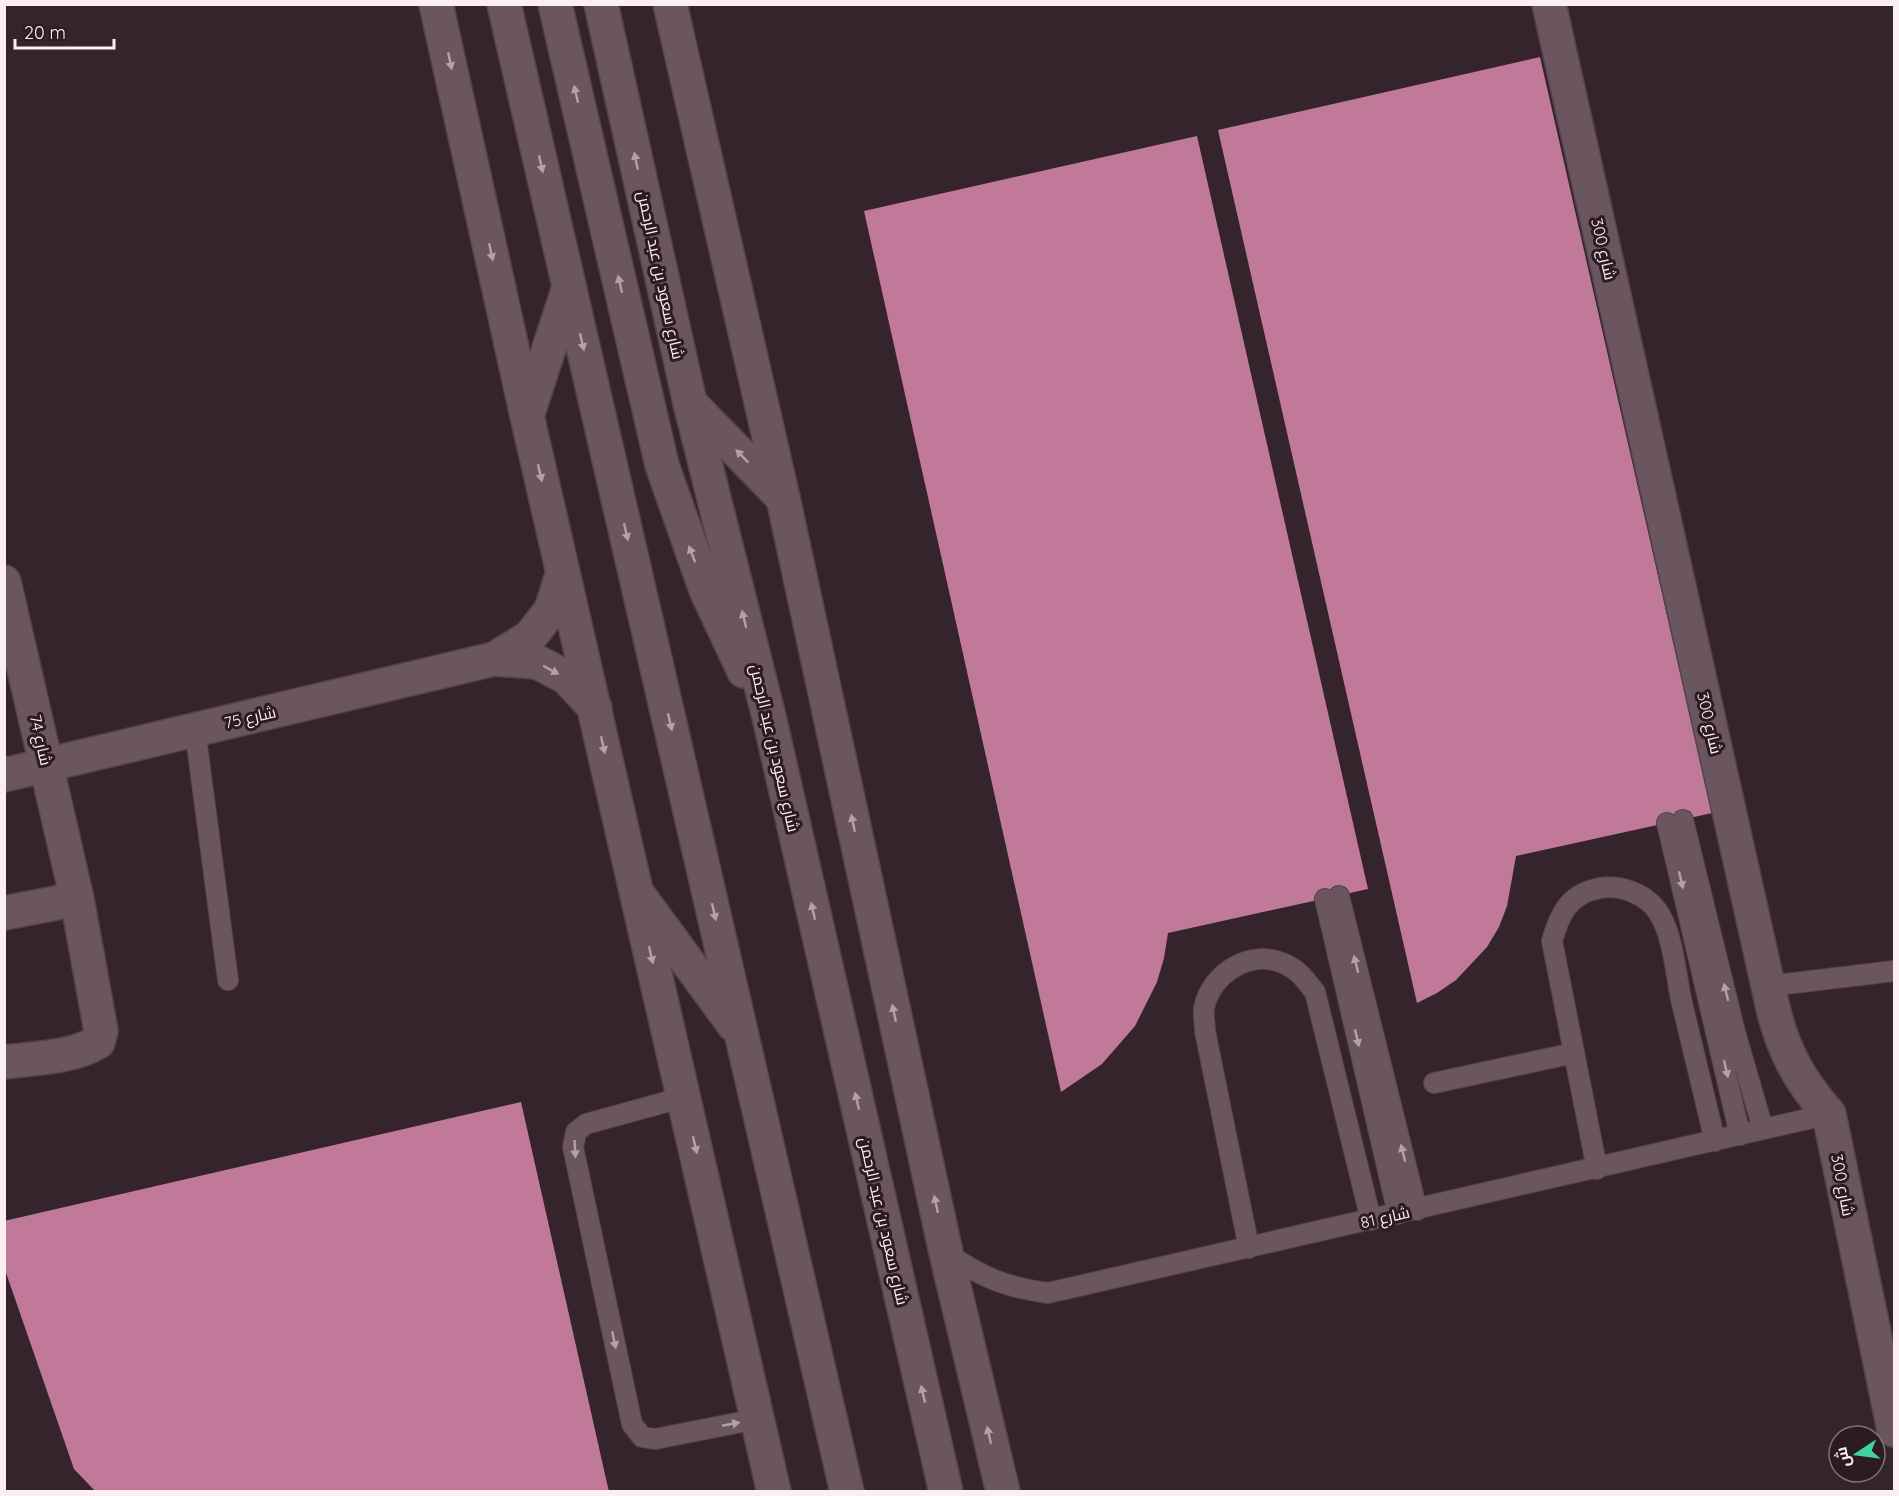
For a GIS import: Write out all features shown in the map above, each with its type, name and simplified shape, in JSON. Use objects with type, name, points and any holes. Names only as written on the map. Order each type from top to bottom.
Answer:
[{"type":"street","points":[[436,4],[527,416],[774,1491]]},
{"type":"street","points":[[504,4],[847,1491]]},
{"type":"street","points":[[555,4],[662,465],[706,590],[725,634],[770,720]]},
{"type":"street","name":"شارع سعود بن عبد الرحمن","points":[[601,4],[690,403],[770,720],[945,1491]]},
{"type":"street","points":[[670,4],[783,498],[946,1253],[1003,1491]]},
{"type":"street","name":"شارع 300","points":[[1549,4],[1779,1032],[1787,1055],[1813,1096],[1829,1114],[1894,1430]]},
{"type":"street","points":[[527,416],[569,285]]},
{"type":"street","points":[[690,403],[783,498]]},
{"type":"street","name":"شارع 75","points":[[495,659],[530,637],[551,610],[563,571]]},
{"type":"street","name":"شارع 74","points":[[4,582],[77,899],[101,1031],[98,1042],[87,1048],[4,1062]]},
{"type":"street","name":"شارع 75","points":[[4,775],[495,659],[537,662],[566,677],[595,708]]},
{"type":"street","points":[[637,893],[742,1035]]},
{"type":"street","points":[[4,913],[77,899]]},
{"type":"lane","points":[[195,730],[228,980]]},
{"type":"lane","points":[[1740,1135],[1675,821],[1762,1129]]},
{"type":"lane","points":[[1597,1169],[1552,941],[1559,918],[1574,899],[1596,889],[1620,888],[1643,897],[1660,914],[1715,1141]]},
{"type":"lane","points":[[1332,897],[1407,1212]]},
{"type":"lane","points":[[1249,1248],[1205,1031],[1204,1010],[1210,989],[1224,973],[1242,962],[1264,959],[1284,963],[1302,975],[1315,992],[1371,1220]]},
{"type":"lane","points":[[1768,986],[1894,971]]},
{"type":"lane","points":[[1434,1083],[1574,1053]]},
{"type":"lane","points":[[684,1097],[586,1124],[576,1132],[573,1147],[632,1424],[642,1437],[655,1439],[758,1419]]},
{"type":"lane","name":"شارع 81","points":[[946,1253],[994,1282],[1020,1290],[1048,1293],[1829,1114]]},
{"type":"building","points":[[1540,57],[1712,813],[1516,856],[1507,906],[1499,927],[1487,947],[1456,980],[1417,1003],[1218,130]]},
{"type":"building","points":[[1197,136],[1368,889],[1168,933],[1157,982],[1135,1026],[1102,1064],[1061,1092],[864,211]]},
{"type":"building","points":[[521,1102],[609,1492],[96,1492],[74,1469],[4,1267],[4,1221]]}]
